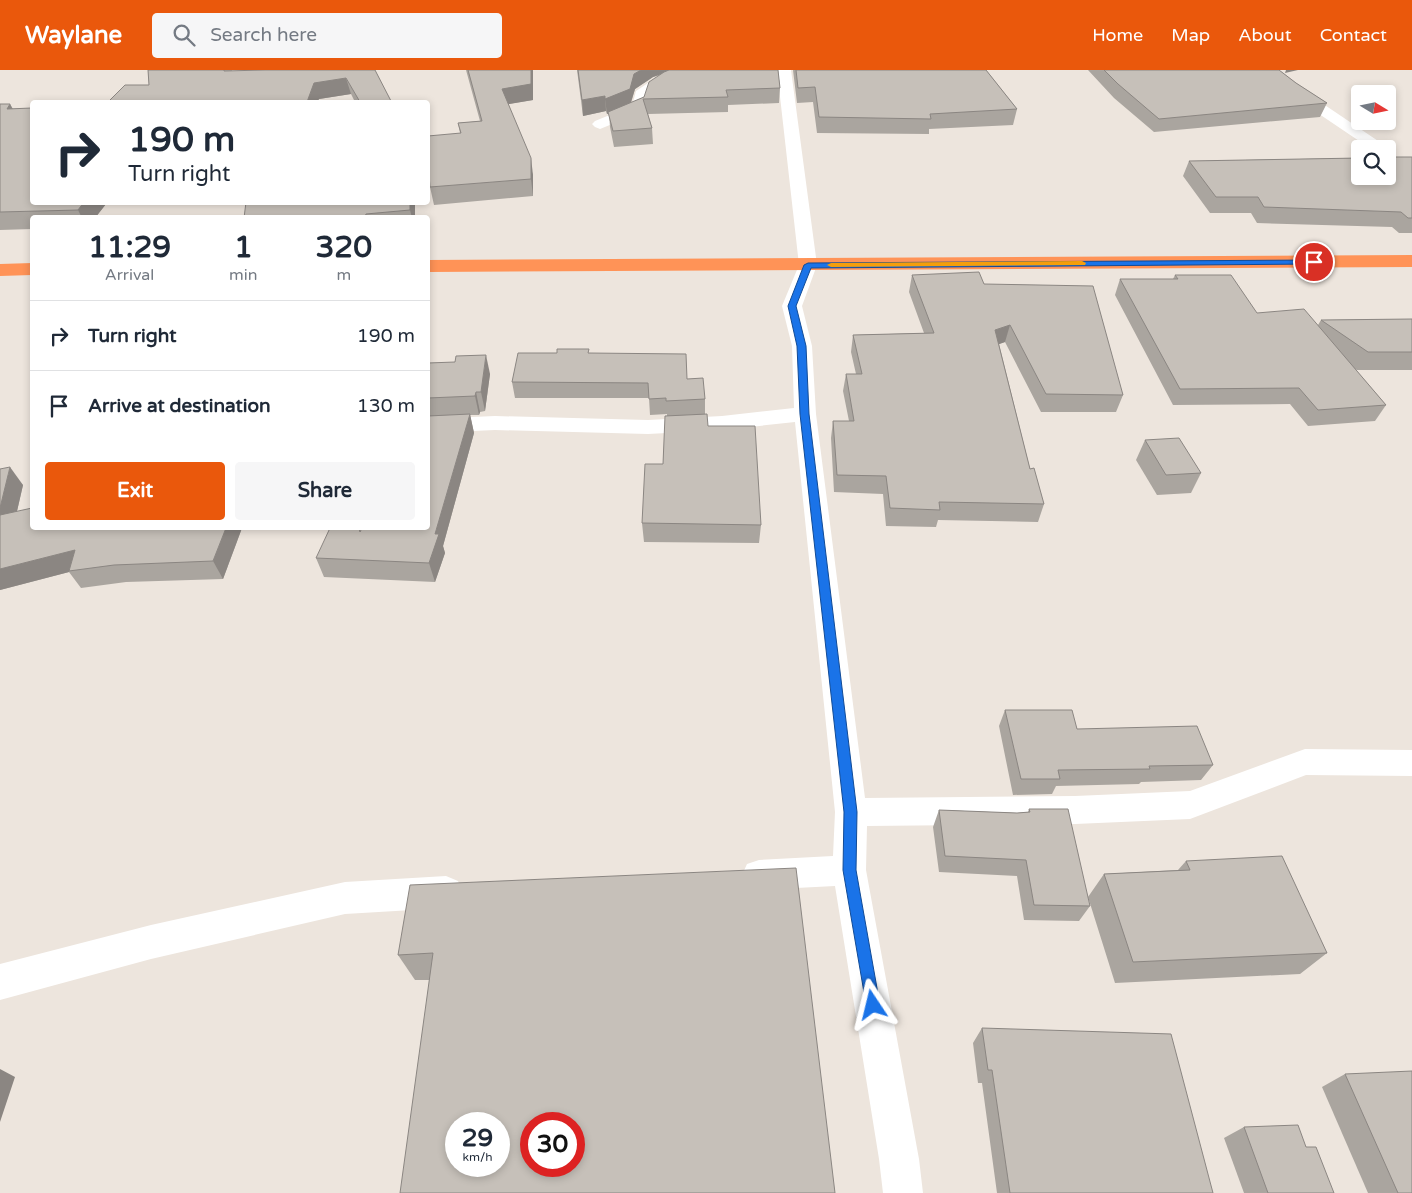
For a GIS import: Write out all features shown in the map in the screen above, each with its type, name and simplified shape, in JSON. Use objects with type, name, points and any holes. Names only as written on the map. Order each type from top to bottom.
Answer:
[{"type":"highway","points":[[430,266],[1412,261]]},
{"type":"highway","points":[[0,270],[30,269]]},
{"type":"street","points":[[600,124],[639,108],[641,94],[659,82],[691,70]]},
{"type":"street","points":[[784,70],[808,265],[792,306],[802,346],[804,414],[851,812],[849,870],[900,1159],[903,1193]]},
{"type":"street","points":[[1271,70],[1310,102],[1368,140]]},
{"type":"street","points":[[430,426],[495,423],[648,427],[722,423],[804,414]]},
{"type":"street","points":[[851,812],[1075,810],[1190,805],[1305,762],[1412,763]]},
{"type":"street","points":[[731,877],[849,870]]},
{"type":"street","points":[[0,982],[151,942],[345,898],[473,891]]},
{"type":"building","points":[[148,70],[375,70],[390,100],[359,100],[346,78],[314,83],[308,100],[110,100],[125,85],[149,85]]},
{"type":"building","points":[[468,70],[531,70],[531,84],[502,89],[531,158],[531,179],[430,187],[430,136],[461,133],[458,123],[482,121]]},
{"type":"building","points":[[578,70],[641,70],[634,74],[630,89],[605,99],[605,96],[582,100]]},
{"type":"building","points":[[669,70],[778,70],[780,88],[726,90],[728,97],[643,99],[652,128],[613,131],[608,112],[644,97],[649,82]]},
{"type":"building","points":[[796,70],[986,70],[1017,109],[930,114],[931,119],[819,117],[815,87],[798,88]]},
{"type":"building","points":[[1104,70],[1279,70],[1327,103],[1159,119]]},
{"type":"building","points":[[0,104],[10,104],[7,109],[30,108],[30,205],[82,205],[78,210],[0,212]]},
{"type":"building","points":[[1396,157],[1412,157],[1412,218],[1408,218],[1401,212],[1264,207],[1258,197],[1216,197],[1189,161],[1351,158],[1351,185],[1396,185]]},
{"type":"building","points":[[246,205],[410,205],[410,210],[366,215],[244,215]]},
{"type":"building","points":[[979,272],[984,284],[1093,286],[1123,395],[1046,394],[1010,325],[995,330],[1030,469],[1034,468],[1044,504],[939,502],[940,510],[890,508],[886,476],[837,475],[833,421],[854,421],[846,374],[862,374],[853,335],[934,333],[912,275]]},
{"type":"building","points":[[1175,275],[1231,275],[1257,313],[1304,309],[1386,405],[1318,410],[1299,388],[1180,389],[1120,279],[1178,279]]},
{"type":"building","points":[[1412,319],[1412,352],[1368,352],[1321,320]]},
{"type":"building","points":[[557,349],[589,349],[588,353],[686,354],[687,379],[703,378],[705,399],[666,401],[666,398],[649,399],[648,383],[512,382],[518,353],[557,353]]},
{"type":"building","points":[[486,355],[481,392],[476,392],[475,396],[430,398],[430,363],[455,362],[456,356]]},
{"type":"building","points":[[470,414],[435,534],[439,534],[429,563],[316,558],[329,530],[360,530],[360,532],[361,530],[430,530],[430,416]]},
{"type":"building","points":[[707,414],[708,426],[755,426],[761,525],[642,523],[645,464],[663,464],[665,416]]},
{"type":"building","points":[[1179,438],[1201,473],[1166,475],[1145,440]]},
{"type":"building","points":[[10,467],[0,508],[0,469]]},
{"type":"building","points":[[30,508],[30,530],[225,530],[213,561],[114,565],[69,571],[75,550],[0,569],[0,515]]},
{"type":"building","points":[[1005,710],[1072,710],[1077,729],[1197,726],[1213,765],[1149,766],[1150,769],[1058,770],[1060,779],[1021,779]]},
{"type":"building","points":[[1029,809],[1068,809],[1090,906],[1034,905],[1026,860],[945,856],[939,810],[1017,813],[1030,812]]},
{"type":"building","points":[[1282,856],[1327,953],[1133,962],[1104,874],[1190,870],[1186,861]]},
{"type":"building","points":[[796,868],[835,1193],[400,1193],[433,953],[398,955],[410,885]]},
{"type":"building","points":[[982,1028],[1171,1034],[1213,1193],[1010,1193],[992,1070],[988,1070]]},
{"type":"building","points":[[1412,1071],[1412,1193],[1398,1193],[1345,1074]]},
{"type":"building","points":[[1298,1125],[1306,1147],[1316,1147],[1334,1193],[1268,1193],[1244,1127]]},
{"type":"slow traffic","points":[[831,265],[1082,263]]},
{"type":"route","points":[[873,1005],[849,870],[851,812],[804,414],[802,346],[792,306],[808,265],[1314,262]]}]
